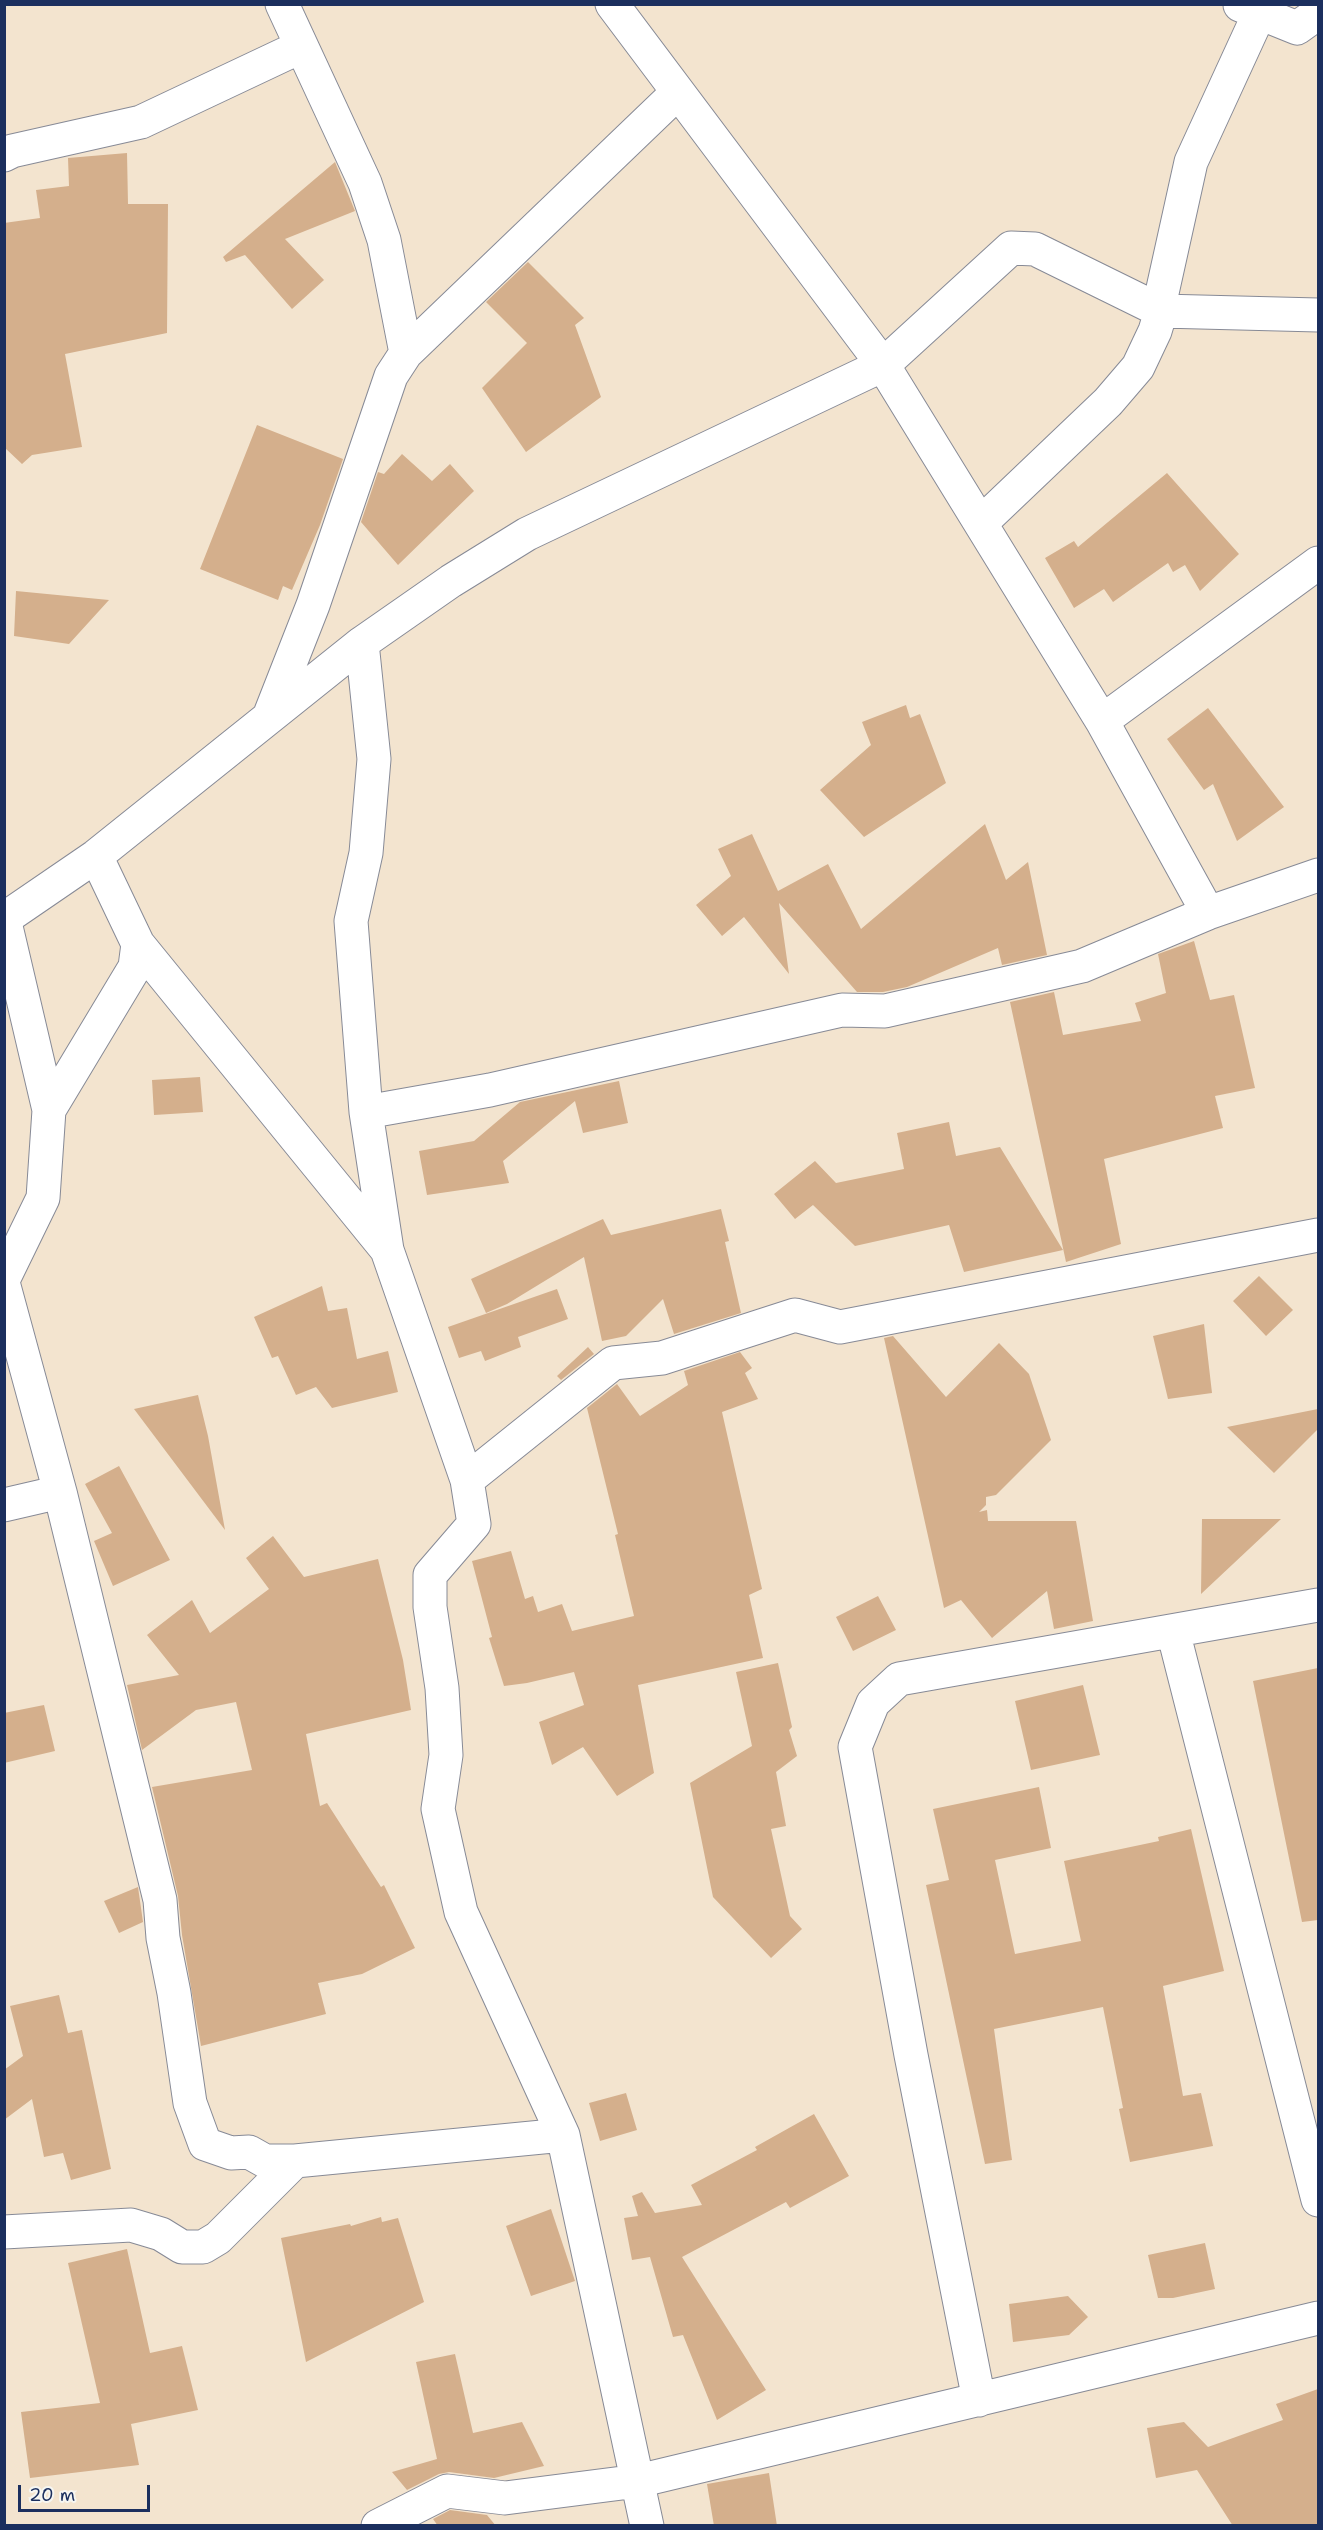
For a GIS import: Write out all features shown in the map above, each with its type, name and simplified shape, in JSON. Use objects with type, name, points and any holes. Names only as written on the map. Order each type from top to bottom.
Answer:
[{"type":"street","points":[[282,4],[365,183],[380,228],[396,294],[406,353]]},
{"type":"street","points":[[612,4],[883,365],[1102,721],[1208,913]]},
{"type":"street","points":[[981,523],[1108,402],[1138,367],[1161,311],[1162,293],[1191,162],[1249,9],[1311,29]]},
{"type":"street","points":[[4,155],[12,151],[141,122],[300,47]]},
{"type":"street","points":[[269,718],[313,605],[391,376],[406,353],[678,92]]},
{"type":"street","points":[[4,1278],[43,1198],[49,1110],[12,989],[5,919],[96,856],[362,643],[451,581],[526,534],[883,365],[1011,248],[1035,249],[1161,311],[1318,315]]},
{"type":"street","points":[[1102,721],[1318,563]]},
{"type":"street","points":[[362,643],[374,759],[366,853],[351,921],[366,1112],[387,1250],[467,1480],[474,1524],[430,1575],[430,1607],[442,1688],[446,1755],[438,1809],[461,1912],[563,2135],[647,2526]]},
{"type":"street","points":[[96,856],[138,944],[387,1250]]},
{"type":"street","points":[[366,1112],[490,1090],[842,1010],[885,1011],[1082,966],[1208,913],[1318,875]]},
{"type":"street","points":[[49,1110],[124,988],[135,967],[138,944]]},
{"type":"street","points":[[467,1480],[613,1363],[662,1358],[795,1315],[840,1327],[1318,1235]]},
{"type":"street","points":[[4,1286],[60,1492],[160,1900],[190,2103],[205,2144],[231,2153],[249,2152],[265,2161],[295,2161],[563,2135]]},
{"type":"street","points":[[4,1505],[60,1492]]},
{"type":"street","points":[[979,2400],[911,2055],[855,1747],[873,1703],[898,1679],[1318,1605]]},
{"type":"street","points":[[1173,1631],[1318,2200]]},
{"type":"street","points":[[4,2232],[131,2225],[161,2234],[182,2247],[203,2247],[218,2238],[295,2161]]},
{"type":"street","points":[[378,2526],[447,2492],[505,2498],[638,2481],[1318,2319]]},
{"type":"building","points":[[127,153],[128,204],[168,204],[167,333],[65,354],[82,447],[32,455],[22,464],[4,447],[4,223],[40,218],[36,190],[69,186],[68,158]]},
{"type":"building","points":[[335,162],[355,211],[285,239],[324,280],[292,309],[245,255],[226,262],[223,257]]},
{"type":"building","points":[[528,262],[584,318],[575,325],[601,397],[526,452],[482,388],[527,343],[486,302]]},
{"type":"building","points":[[257,425],[343,459],[320,525],[292,590],[283,586],[278,600],[200,569]]},
{"type":"building","points":[[402,454],[432,481],[450,464],[474,491],[398,565],[361,522],[378,472],[384,474]]},
{"type":"building","points":[[1167,473],[1239,554],[1200,591],[1185,565],[1173,572],[1168,563],[1113,602],[1104,589],[1074,608],[1045,558],[1074,541],[1078,547]]},
{"type":"building","points":[[16,591],[109,600],[69,644],[14,636]]},
{"type":"building","points":[[906,705],[910,718],[920,714],[946,783],[864,837],[820,790],[871,745],[862,722]]},
{"type":"building","points":[[1208,708],[1284,807],[1237,841],[1213,784],[1204,790],[1167,739]]},
{"type":"building","points":[[985,824],[1006,880],[1028,862],[1047,955],[1002,965],[998,948],[907,987],[883,992],[857,992],[779,903],[789,974],[744,917],[722,936],[696,905],[731,876],[718,849],[752,834],[778,891],[828,864],[861,929]]},
{"type":"building","points":[[1194,941],[1210,1000],[1234,995],[1255,1088],[1215,1096],[1223,1128],[1104,1159],[1121,1244],[1066,1262],[1010,1002],[1054,992],[1063,1035],[1141,1021],[1135,1003],[1166,993],[1158,954]]},
{"type":"building","points":[[200,1077],[203,1112],[154,1115],[152,1080]]},
{"type":"building","points":[[619,1081],[628,1123],[583,1133],[575,1101],[503,1161],[509,1183],[427,1195],[419,1151],[474,1141],[520,1102]]},
{"type":"building","points":[[949,1122],[956,1156],[1000,1147],[1063,1250],[964,1272],[949,1225],[855,1246],[813,1205],[795,1219],[774,1194],[815,1161],[836,1183],[904,1169],[897,1133]]},
{"type":"building","points":[[721,1209],[729,1241],[725,1242],[741,1313],[674,1334],[663,1299],[626,1336],[602,1341],[584,1257],[507,1304],[486,1313],[471,1279],[603,1219],[611,1235]]},
{"type":"building","points":[[1259,1276],[1293,1310],[1266,1336],[1233,1301]]},
{"type":"building","points":[[322,1286],[328,1311],[347,1308],[357,1359],[388,1351],[398,1392],[332,1408],[316,1387],[296,1395],[278,1356],[272,1358],[254,1317]]},
{"type":"building","points":[[557,1289],[568,1319],[518,1337],[521,1347],[485,1361],[481,1351],[459,1358],[448,1327]]},
{"type":"building","points":[[1204,1324],[1212,1393],[1168,1399],[1153,1336]]},
{"type":"building","points":[[893,1336],[946,1397],[999,1343],[1029,1374],[1051,1440],[996,1495],[986,1497],[986,1505],[979,1512],[987,1510],[988,1521],[1076,1521],[1093,1621],[1054,1629],[1047,1591],[992,1638],[961,1600],[944,1608],[884,1338]]},
{"type":"building","points":[[588,1347],[594,1354],[561,1380],[557,1376]]},
{"type":"building","points":[[740,1352],[752,1368],[745,1373],[758,1399],[722,1412],[762,1589],[749,1595],[763,1658],[638,1685],[654,1773],[617,1796],[583,1747],[552,1765],[539,1722],[584,1705],[574,1672],[504,1686],[489,1638],[492,1637],[472,1561],[511,1551],[525,1599],[533,1596],[538,1612],[562,1604],[572,1631],[634,1616],[615,1535],[618,1534],[587,1408],[617,1384],[640,1416],[688,1385],[684,1371]]},
{"type":"building","points":[[198,1395],[208,1436],[225,1530],[134,1409]]},
{"type":"building","points":[[1318,1409],[1318,1429],[1274,1473],[1227,1427]]},
{"type":"building","points":[[119,1466],[170,1560],[113,1586],[94,1541],[112,1533],[85,1484]]},
{"type":"building","points":[[1202,1519],[1281,1519],[1201,1594]]},
{"type":"building","points":[[273,1536],[304,1577],[378,1559],[403,1660],[411,1710],[306,1734],[320,1806],[327,1803],[381,1887],[384,1885],[415,1948],[362,1974],[318,1983],[326,2014],[201,2046],[182,1935],[178,1896],[152,1787],[252,1770],[236,1702],[196,1710],[142,1750],[127,1685],[179,1675],[147,1635],[192,1600],[210,1633],[269,1589],[246,1558]]},
{"type":"building","points":[[878,1596],[896,1630],[853,1651],[836,1617]]},
{"type":"building","points":[[778,1663],[792,1727],[789,1730],[797,1756],[776,1772],[786,1826],[771,1829],[790,1916],[802,1929],[771,1958],[713,1897],[690,1783],[752,1746],[736,1672]]},
{"type":"building","points":[[1318,1668],[1318,1920],[1302,1922],[1253,1681]]},
{"type":"building","points":[[1083,1685],[1100,1755],[1031,1770],[1015,1701]]},
{"type":"building","points":[[44,1705],[55,1751],[4,1763],[4,1713]]},
{"type":"building","points":[[1039,1787],[1051,1848],[995,1860],[1015,1954],[1081,1941],[1064,1861],[1159,1841],[1158,1837],[1191,1829],[1224,1971],[1163,1986],[1183,2096],[1201,2093],[1213,2146],[1130,2162],[1119,2109],[1123,2108],[1103,2007],[994,2029],[1012,2160],[985,2164],[926,1885],[949,1880],[933,1809]]},
{"type":"building","points":[[138,1887],[143,1922],[119,1933],[104,1901]]},
{"type":"building","points":[[59,1995],[68,2033],[82,2030],[111,2169],[71,2180],[63,2153],[44,2157],[32,2099],[4,2120],[4,2070],[23,2056],[10,2006]]},
{"type":"building","points":[[626,2093],[637,2130],[600,2141],[589,2103]]},
{"type":"building","points":[[814,2114],[849,2176],[790,2208],[786,2202],[682,2257],[766,2390],[717,2420],[683,2335],[673,2337],[650,2257],[632,2260],[624,2218],[638,2216],[632,2196],[642,2192],[655,2213],[702,2205],[691,2185],[757,2150],[755,2147]]},
{"type":"building","points":[[551,2209],[575,2281],[531,2296],[506,2226]]},
{"type":"building","points":[[381,2217],[382,2222],[398,2218],[424,2302],[306,2362],[281,2238],[350,2224],[351,2226]]},
{"type":"building","points":[[1205,2243],[1215,2289],[1173,2298],[1158,2298],[1148,2255]]},
{"type":"building","points":[[127,2249],[150,2353],[182,2346],[198,2410],[131,2424],[139,2465],[30,2478],[21,2412],[100,2403],[68,2263]]},
{"type":"building","points":[[1068,2296],[1088,2317],[1069,2335],[1013,2342],[1009,2304]]},
{"type":"building","points":[[455,2354],[473,2433],[522,2422],[544,2466],[494,2478],[449,2472],[439,2474],[407,2490],[392,2472],[437,2459],[416,2362]]},
{"type":"building","points":[[1318,2389],[1318,2526],[1233,2526],[1197,2470],[1156,2478],[1147,2428],[1184,2422],[1208,2447],[1283,2420],[1276,2404]]},
{"type":"building","points":[[769,2473],[777,2526],[714,2526],[707,2484]]},
{"type":"building","points":[[450,2510],[487,2515],[496,2526],[438,2526],[433,2519]]}]
